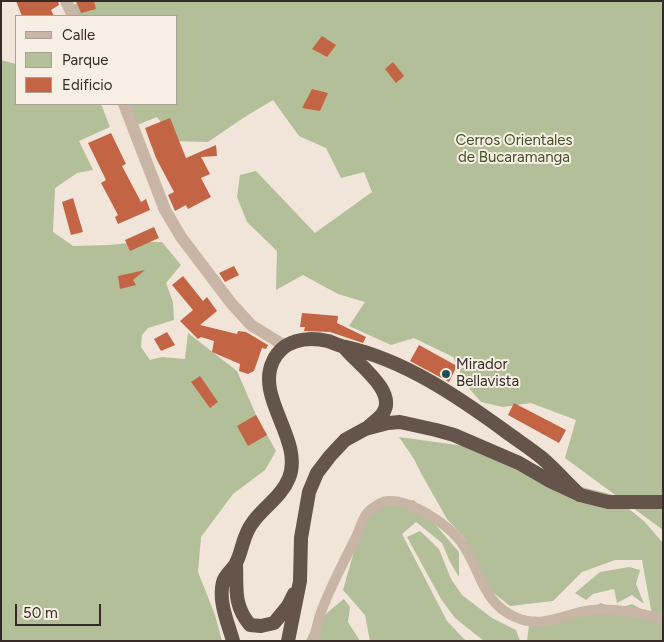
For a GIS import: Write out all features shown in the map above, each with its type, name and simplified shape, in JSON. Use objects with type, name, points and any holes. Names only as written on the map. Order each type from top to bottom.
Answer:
[{"type":"highway","points":[[300,581],[288,606],[274,624],[250,625],[244,617],[237,600],[236,564],[244,537],[253,521],[283,489],[289,477],[291,464],[288,443],[273,403],[269,376],[272,362],[280,350],[301,339],[312,338],[329,341],[344,347],[357,349],[416,373],[448,392],[541,458],[580,495]]},
{"type":"highway","points":[[288,641],[300,581],[300,538],[309,492],[317,473],[330,456],[346,440],[365,429],[383,412],[386,404],[384,394],[376,378],[352,358],[344,347]]},
{"type":"highway","points":[[365,429],[400,422],[436,430],[454,435],[519,463],[580,495],[608,502],[663,502]]},
{"type":"highway","points":[[233,641],[225,617],[222,595],[223,581],[236,564]]},
{"type":"street","points":[[66,1],[73,15]]},
{"type":"street","points":[[124,105],[165,210],[181,236],[231,303],[251,325],[285,346]]},
{"type":"street","points":[[313,641],[321,614],[367,513],[385,501],[399,501],[412,504],[437,521],[460,541],[471,557],[484,588],[493,603],[513,617],[531,623],[556,620],[590,610],[627,610],[663,618]]},
{"type":"green space","name":"Cerros Orientales de Bucaramanga","points":[[78,1],[663,1],[663,530],[565,458],[576,420],[531,403],[503,407],[481,402],[467,386],[453,357],[414,338],[391,345],[349,326],[365,302],[338,294],[303,275],[276,290],[277,251],[247,222],[237,197],[240,175],[256,171],[315,233],[372,192],[364,172],[341,178],[326,148],[299,136],[273,100],[208,142],[174,141],[157,117],[130,128],[122,105],[178,105],[178,15],[69,15],[67,12]]},
{"type":"green space","points":[[1,60],[15,64],[15,105],[101,105],[110,127],[79,141],[93,170],[77,173],[55,188],[53,232],[73,246],[162,242],[181,265],[166,283],[173,302],[174,320],[148,328],[142,335],[141,347],[150,360],[162,357],[185,359],[188,333],[237,371],[256,415],[276,451],[265,470],[233,494],[201,537],[198,572],[215,615],[222,641],[3,641],[1,639]]},
{"type":"green space","points":[[399,437],[471,447],[545,478],[610,494],[644,521],[663,543],[663,641],[527,641],[529,625],[575,615],[601,603],[616,609],[632,604],[652,615],[642,560],[615,560],[582,572],[553,601],[510,606],[481,583],[466,540],[447,519],[414,459]]},
{"type":"green space","points":[[414,500],[459,552],[459,577],[442,543],[416,522],[402,534],[447,621],[466,641],[370,641],[365,615],[343,590],[353,555],[356,529],[376,502],[397,503]]},
{"type":"green space","points":[[420,531],[439,549],[451,579],[462,595],[492,618],[516,630],[520,641],[484,641],[455,618],[441,599],[407,537]]},
{"type":"green space","points":[[629,567],[640,570],[636,584],[644,604],[632,595],[617,603],[614,589],[593,594],[586,600],[575,593],[600,572]]},
{"type":"green space","points":[[344,599],[350,607],[348,622],[360,641],[306,641],[317,623]]},
{"type":"building","points":[[16,1],[58,1],[59,5],[51,10],[54,15],[22,15]]},
{"type":"building","points":[[76,1],[94,1],[96,9],[81,13]]},
{"type":"building","points":[[322,36],[336,45],[327,57],[312,49]]},
{"type":"building","points":[[393,62],[404,76],[396,83],[385,69]]},
{"type":"building","points":[[312,89],[328,93],[320,111],[302,108]]},
{"type":"building","points":[[170,118],[186,158],[216,145],[217,156],[201,157],[210,174],[201,178],[211,197],[188,209],[186,205],[175,211],[168,195],[174,192],[156,158],[145,128]]},
{"type":"building","points":[[111,133],[126,164],[122,166],[141,202],[146,199],[150,210],[118,224],[115,217],[118,215],[101,183],[106,180],[88,143]]},
{"type":"building","points":[[73,198],[83,232],[71,235],[62,202]]},
{"type":"building","points":[[154,227],[159,238],[130,251],[125,240]]},
{"type":"building","points":[[234,266],[239,275],[225,282],[219,273]]},
{"type":"building","points":[[145,270],[133,280],[136,285],[120,289],[118,276]]},
{"type":"building","points":[[183,276],[203,301],[207,297],[217,311],[200,325],[237,334],[238,331],[246,332],[268,345],[266,349],[262,348],[254,371],[248,374],[239,371],[240,364],[212,352],[214,341],[201,337],[198,339],[180,321],[193,310],[172,285]]},
{"type":"building","points":[[302,313],[338,316],[337,323],[366,337],[363,343],[330,332],[304,331],[305,327],[300,327]]},
{"type":"building","points":[[167,332],[175,345],[161,351],[154,339]]},
{"type":"building","points":[[419,345],[457,366],[449,382],[410,361]]},
{"type":"building","points":[[200,376],[218,402],[210,408],[191,382]]},
{"type":"building","points":[[514,403],[566,430],[559,443],[508,415]]},
{"type":"building","points":[[256,415],[267,435],[248,446],[237,426]]},
{"type":"place","name":"Mirador Bellavista","points":[[446,374]]}]
